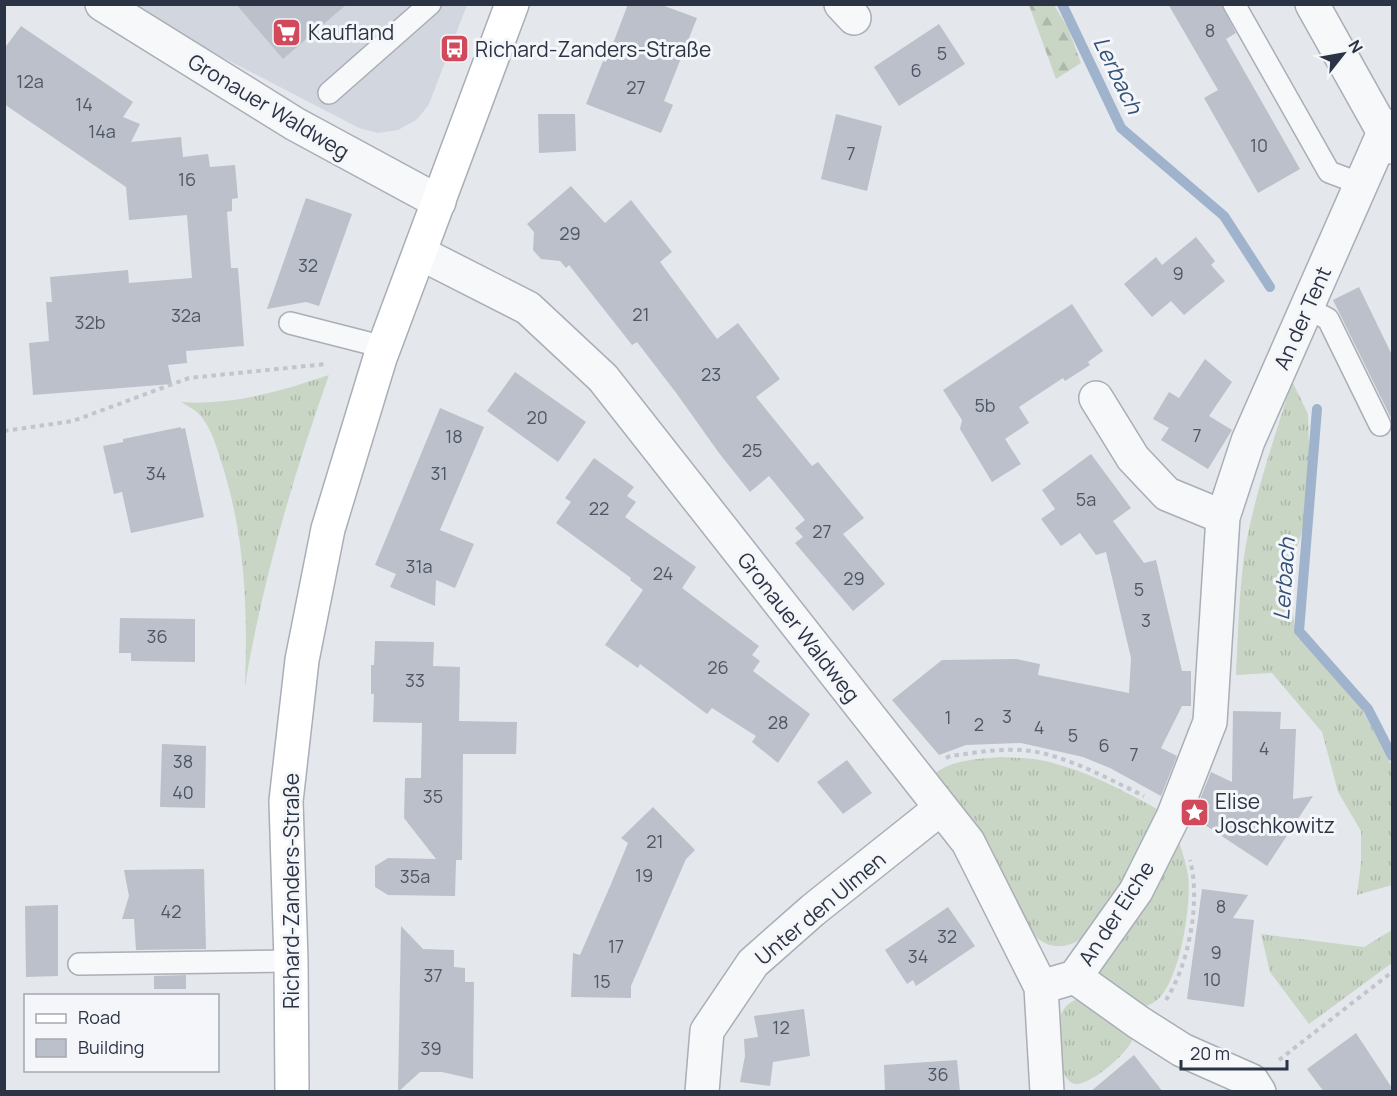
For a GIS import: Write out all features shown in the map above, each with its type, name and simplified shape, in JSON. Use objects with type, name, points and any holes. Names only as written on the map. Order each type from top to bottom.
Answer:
[{"type":"street","name":"Gronauer Waldweg","points":[[102,4],[295,124],[439,202]]},
{"type":"street","name":"Richard-Zanders-Straße","points":[[292,1092],[286,801],[302,660],[328,529],[382,352],[512,4]]},
{"type":"street","points":[[1312,4],[1389,135]]},
{"type":"street","name":"An der Tent","points":[[1173,817],[1210,722],[1223,517],[1248,441],[1360,184],[1389,135]]},
{"type":"street","name":"Gronauer Waldweg","points":[[420,253],[528,308],[603,378],[968,842],[1041,987],[1047,1092]]},
{"type":"street","points":[[1096,398],[1133,458],[1167,494],[1223,517]]},
{"type":"street","name":"Unter den Ulmen","points":[[702,1092],[707,1031],[753,963],[813,910],[941,808]]},
{"type":"street","name":"An der Eiche","points":[[1041,987],[1075,977],[1136,891],[1173,817]]},
{"type":"street","points":[[1075,977],[1182,1050],[1255,1086]]},
{"type":"lane","points":[[330,93],[430,4]]},
{"type":"lane","points":[[1234,4],[1329,172],[1360,184]]},
{"type":"lane","points":[[1306,308],[1328,320],[1380,425]]},
{"type":"lane","points":[[290,323],[382,352]]},
{"type":"lane","points":[[79,964],[291,961]]},
{"type":"path","points":[[4,431],[73,421],[189,378],[382,352]]},
{"type":"path","points":[[917,777],[950,756],[992,750],[1041,753],[1091,770],[1160,805],[1173,817],[1184,835],[1194,873],[1192,920],[1186,954],[1171,992],[1158,1012],[1138,1022]]},
{"type":"path","points":[[1255,1086],[1392,972]]},
{"type":"shaded area","points":[[126,5],[467,5],[429,104],[416,120],[398,130],[378,133],[359,128],[139,14]]},
{"type":"green space","points":[[1029,5],[1054,5],[1068,28],[1081,63],[1056,79]]},
{"type":"green space","points":[[329,375],[280,528],[252,645],[245,685],[246,628],[243,572],[229,488],[209,429],[197,412],[181,402],[219,402],[256,396]]},
{"type":"green space","points":[[1292,381],[1308,414],[1311,505],[1288,574],[1296,636],[1353,692],[1392,766],[1392,885],[1357,895],[1361,863],[1361,831],[1338,792],[1322,732],[1272,673],[1236,675],[1240,596],[1249,528]]},
{"type":"green space","points":[[1002,757],[1040,760],[1071,768],[1157,809],[1146,837],[1100,923],[1074,943],[1065,946],[1047,944],[1029,930],[930,777],[955,763]]},
{"type":"green space","points":[[1178,839],[1187,870],[1189,888],[1183,941],[1172,977],[1165,991],[1156,1001],[1145,1007],[1101,979],[1097,971]]},
{"type":"green space","points":[[1392,930],[1392,963],[1309,1024],[1270,972],[1261,934],[1364,947]]},
{"type":"green space","points":[[1078,999],[1133,1037],[1131,1043],[1109,1066],[1091,1079],[1076,1084],[1068,1080],[1063,1071],[1060,1037],[1061,1014],[1072,1001]]},
{"type":"building","name":"Kaufland","points":[[236,4],[347,4],[283,59]]},
{"type":"building","points":[[628,4],[659,4],[697,18],[664,101],[673,105],[661,133],[586,104],[603,61],[606,62]]},
{"type":"building","points":[[1168,4],[1221,4],[1236,33],[1226,39],[1300,169],[1258,193],[1204,98],[1218,90]]},
{"type":"building","points":[[939,24],[965,64],[899,106],[874,67]]},
{"type":"building","points":[[21,26],[133,102],[123,117],[140,124],[131,142],[181,137],[183,157],[208,154],[210,167],[235,165],[238,198],[232,199],[232,211],[227,212],[231,268],[238,268],[244,346],[186,351],[187,363],[168,365],[172,384],[33,395],[29,343],[49,341],[46,302],[52,302],[50,277],[128,270],[129,283],[192,278],[187,215],[129,220],[126,187],[4,104],[4,49]]},
{"type":"building","points":[[538,114],[575,114],[576,151],[539,153]]},
{"type":"building","points":[[836,114],[882,126],[867,191],[821,179]]},
{"type":"building","points":[[571,186],[605,223],[631,200],[672,252],[660,262],[717,339],[738,323],[780,379],[756,397],[812,466],[818,462],[864,518],[843,534],[885,584],[853,611],[795,543],[803,537],[795,528],[805,520],[769,476],[750,492],[637,342],[632,345],[569,265],[566,268],[560,261],[541,259],[533,250],[534,232],[527,224]]},
{"type":"building","points":[[306,198],[352,214],[319,306],[306,302],[267,309]]},
{"type":"building","points":[[1196,237],[1215,261],[1211,265],[1225,281],[1184,315],[1171,301],[1152,317],[1124,284],[1156,257],[1162,265]]},
{"type":"building","points":[[1359,287],[1392,355],[1392,420],[1333,300]]},
{"type":"building","points":[[1072,304],[1103,351],[1088,362],[1090,365],[1065,381],[1063,378],[1019,407],[1029,423],[1005,439],[1021,464],[992,482],[960,429],[962,420],[943,390]]},
{"type":"building","points":[[1205,359],[1232,382],[1209,416],[1232,430],[1208,469],[1161,440],[1169,428],[1153,419],[1169,392],[1179,398]]},
{"type":"building","points":[[515,372],[586,422],[558,462],[487,411]]},
{"type":"building","points":[[440,408],[484,427],[440,530],[474,544],[455,588],[436,580],[435,606],[390,587],[396,574],[375,565]]},
{"type":"building","points":[[181,427],[181,429],[185,428],[204,517],[131,533],[122,492],[114,494],[103,446],[123,442],[123,439]]},
{"type":"building","points":[[1091,454],[1131,508],[1113,521],[1144,563],[1156,560],[1182,671],[1191,671],[1191,706],[1182,706],[1161,748],[1177,756],[1161,796],[1110,768],[1083,757],[1021,743],[966,745],[939,755],[892,700],[942,660],[1016,659],[1040,664],[1038,675],[1129,693],[1131,658],[1106,552],[1096,555],[1080,533],[1061,546],[1041,519],[1055,509],[1042,490]]},
{"type":"building","points":[[594,458],[634,487],[627,496],[636,502],[625,517],[696,567],[682,588],[759,646],[752,655],[760,661],[753,671],[810,714],[778,763],[752,742],[756,736],[712,708],[707,714],[640,664],[638,668],[605,645],[643,590],[630,580],[631,578],[556,523],[571,502],[565,498]]},
{"type":"building","points":[[120,618],[195,619],[195,662],[131,661],[131,653],[119,653]]},
{"type":"building","points":[[375,641],[434,642],[433,666],[460,667],[459,721],[517,722],[516,754],[463,754],[462,860],[456,860],[455,896],[388,895],[375,887],[375,866],[388,858],[436,859],[404,818],[405,778],[421,778],[422,723],[373,722],[374,694],[371,694],[371,665],[374,665]]},
{"type":"building","points":[[1233,711],[1281,712],[1280,729],[1296,729],[1293,799],[1313,796],[1267,866],[1193,817],[1211,772],[1232,782]]},
{"type":"building","points":[[162,744],[206,746],[205,808],[160,807]]},
{"type":"building","points":[[847,760],[872,793],[843,814],[817,782]]},
{"type":"building","points":[[653,807],[695,850],[686,859],[631,986],[631,998],[571,997],[573,953],[580,955],[611,884],[628,843],[621,838]]},
{"type":"building","points":[[204,869],[206,949],[136,950],[134,919],[122,919],[129,896],[124,870]]},
{"type":"building","points":[[1202,889],[1248,895],[1233,918],[1254,920],[1244,1007],[1187,999]]},
{"type":"building","points":[[58,905],[58,976],[26,977],[25,906]]},
{"type":"building","points":[[948,907],[975,946],[916,986],[913,980],[907,984],[885,950]]},
{"type":"building","points":[[401,926],[423,949],[454,950],[454,967],[465,968],[465,982],[474,982],[473,1079],[442,1072],[420,1072],[398,1092]]},
{"type":"building","points":[[186,975],[186,989],[154,989],[154,976]]},
{"type":"building","points":[[804,1009],[810,1056],[773,1062],[770,1086],[740,1082],[745,1056],[744,1039],[758,1037],[754,1016]]},
{"type":"building","points":[[1356,1033],[1392,1088],[1392,1092],[1324,1092],[1307,1069]]},
{"type":"building","points":[[1134,1055],[1163,1092],[1090,1092]]},
{"type":"building","points":[[957,1060],[960,1092],[885,1092],[884,1065]]},
{"type":"waterway","name":"Lerbach","points":[[1062,4],[1121,128],[1224,216],[1270,287]]},
{"type":"waterway","name":"Lerbach","points":[[1317,409],[1299,631],[1368,709],[1392,756]]},
{"type":"place","name":"Kaufland","points":[[287,32]]},
{"type":"place","name":"Richard-Zanders-Straße","points":[[454,49]]},
{"type":"place","name":"Elise Joschkowitz","points":[[1194,813]]}]
